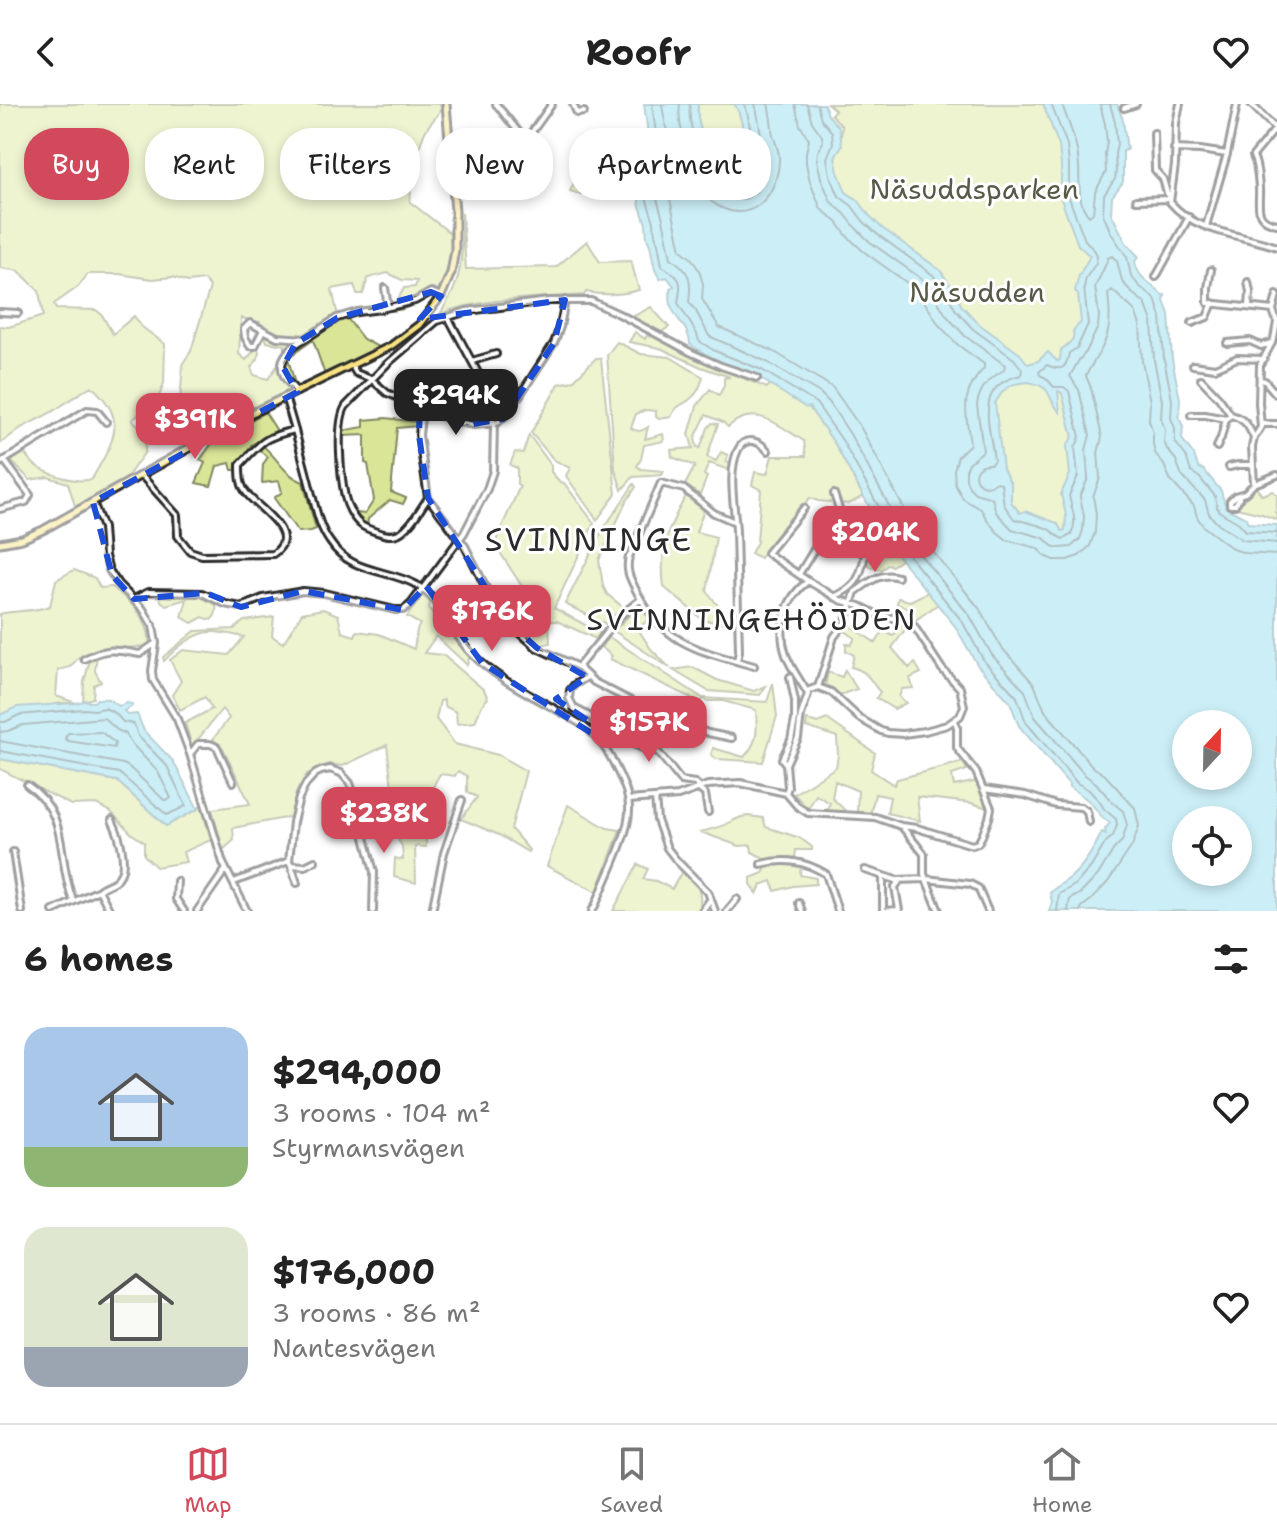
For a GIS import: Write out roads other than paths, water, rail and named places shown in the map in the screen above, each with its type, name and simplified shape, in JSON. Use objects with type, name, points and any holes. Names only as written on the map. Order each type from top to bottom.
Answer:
[{"type":"main road","points":[[0,543],[33,535],[232,424],[406,337],[425,319],[441,296],[453,265],[456,241],[446,104]]},
{"type":"street","points":[[496,104],[521,135],[529,136],[552,104]]},
{"type":"street","points":[[573,104],[577,113],[584,112]]},
{"type":"street","points":[[1124,108],[1136,104]]},
{"type":"street","points":[[1169,198],[1180,104]]},
{"type":"street","points":[[1206,226],[1227,154],[1237,104]]},
{"type":"street","points":[[1251,104],[1277,128],[1253,156],[1257,164],[1259,212],[1265,221],[1277,224]]},
{"type":"street","points":[[1154,133],[1156,173],[1163,179],[1169,198],[1177,209],[1206,226],[1277,247]]},
{"type":"street","points":[[1174,149],[1227,154]]},
{"type":"street","points":[[1136,200],[1169,198]]},
{"type":"street","points":[[1156,277],[1189,217]]},
{"type":"street","points":[[1211,270],[1208,303],[1273,310]]},
{"type":"street","points":[[1248,282],[1249,307]]},
{"type":"street","points":[[385,288],[388,307]]},
{"type":"street","points":[[297,392],[284,375],[284,359],[289,349],[337,318],[415,301],[431,292],[441,296]]},
{"type":"street","points":[[1254,484],[1252,447],[1261,424],[1262,359],[1274,341],[1277,322],[1273,310],[1277,295]]},
{"type":"street","points":[[352,366],[358,374],[373,380],[387,393],[419,407],[462,424],[494,424],[509,412],[554,343],[565,300]]},
{"type":"street","points":[[428,498],[405,529],[394,535],[381,534],[362,526],[349,507],[345,494],[341,416],[347,405],[387,364],[429,327],[448,317],[495,306],[585,300],[713,363],[757,378]]},
{"type":"street","points":[[1192,323],[1207,317],[1213,303]]},
{"type":"street","points":[[0,312],[18,313]]},
{"type":"street","points":[[134,599],[148,592],[202,593],[225,604],[241,607],[263,598],[303,591],[395,610],[403,610],[411,604],[460,539],[492,477],[494,424],[487,394],[448,317]]},
{"type":"street","points":[[263,330],[255,346],[250,346],[244,329],[253,323],[283,338],[305,339]]},
{"type":"street","points":[[1227,343],[1250,341],[1261,346],[1274,341]]},
{"type":"street","points":[[472,361],[496,354]]},
{"type":"street","points":[[1193,365],[1215,368],[1237,358],[1262,359]]},
{"type":"street","points":[[1201,379],[1219,398],[1228,417],[1217,447]]},
{"type":"street","points":[[1261,380],[1276,394]]},
{"type":"street","points":[[430,384],[419,407],[419,435],[428,498],[469,552],[494,604],[508,622],[537,648],[578,667],[587,677],[658,719],[682,722],[708,733],[732,738]]},
{"type":"street","points":[[285,397],[317,512],[334,549],[353,563],[423,589],[437,603],[463,644],[482,663],[575,720],[596,736],[612,759],[629,800],[629,813],[592,911]]},
{"type":"street","points":[[0,509],[26,502],[30,495],[2,462],[88,410],[98,412],[106,422]]},
{"type":"street","points":[[1191,415],[1246,421],[1254,438]]},
{"type":"street","points":[[1261,424],[1277,424]]},
{"type":"street","points":[[141,475],[177,515],[178,536],[190,551],[202,555],[273,554],[281,547],[283,537],[274,520],[247,495],[242,486],[240,465],[270,436],[295,430]]},
{"type":"street","points":[[737,661],[732,483],[738,450],[744,443],[761,443],[768,451]]},
{"type":"street","points":[[1229,467],[1253,465]]},
{"type":"street","points":[[1239,496],[1254,484],[1277,475]]},
{"type":"street","points":[[735,522],[714,513],[689,491],[661,483],[627,564],[628,575],[661,626],[677,639],[706,652],[754,666]]},
{"type":"street","points":[[799,574],[815,548],[831,537],[836,526],[839,509],[834,494]]},
{"type":"street","points":[[93,502],[103,528],[109,570],[151,622],[156,643],[153,680],[174,712],[226,869],[247,911]]},
{"type":"street","points":[[804,508],[767,553],[834,597],[876,614],[905,621],[917,629],[942,669],[958,684],[964,707],[955,721],[925,731],[903,734],[885,732],[859,718],[827,689],[818,687],[807,691]]},
{"type":"street","points":[[846,522],[851,542],[865,555],[879,552],[881,549],[877,540]]},
{"type":"street","points":[[834,597],[852,588],[865,555]]},
{"type":"street","points":[[818,687],[834,637],[846,621],[856,591],[881,576],[891,574],[898,577]]},
{"type":"street","points":[[786,793],[786,764],[798,738],[807,691],[785,652],[783,626],[790,598],[808,581]]},
{"type":"street","points":[[578,667],[620,616],[641,599]]},
{"type":"street","points":[[84,659],[99,652],[120,649],[140,654],[156,643]]},
{"type":"street","points":[[587,677],[573,687],[569,698],[574,708],[589,716],[604,732],[662,755],[681,781],[695,783],[706,796],[708,812]]},
{"type":"street","points":[[786,764],[782,759],[791,740],[796,711],[790,677]]},
{"type":"street","points":[[629,800],[684,795],[698,788],[740,783],[786,793],[808,813],[875,817],[972,845],[977,843],[986,829],[991,811],[973,768],[958,750],[955,721]]},
{"type":"street","points":[[596,736],[604,732]]},
{"type":"street","points":[[190,754],[197,744],[213,744],[219,750],[233,782]]},
{"type":"street","points":[[297,883],[290,863],[293,822],[299,798],[315,774],[334,770],[350,783],[354,795],[374,872],[373,911]]},
{"type":"street","points":[[27,785],[46,800],[60,833],[64,872],[73,900]]},
{"type":"street","points":[[984,789],[1025,795],[1056,805],[1081,807],[1087,811],[1089,822]]},
{"type":"street","points":[[655,798],[657,820],[667,848],[708,892],[715,911]]},
{"type":"street","points":[[432,911],[444,853],[462,800]]},
{"type":"street","points":[[53,911],[118,879],[123,869],[120,840],[112,820]]},
{"type":"street","points":[[903,827],[923,852],[926,879],[939,911]]},
{"type":"street","points":[[13,852],[22,911]]},
{"type":"street","points":[[761,864],[789,860],[817,869],[827,876],[838,911]]},
{"type":"street","points":[[233,882],[290,863],[305,866],[315,861]]},
{"type":"street","points":[[197,911],[226,869]]},
{"type":"street","points":[[865,870],[893,880],[926,879],[972,884],[980,891],[988,911]]},
{"type":"street","points":[[883,876],[883,911],[899,910],[895,887],[900,880]]},
{"type":"street","points":[[177,881],[176,899],[184,911]]},
{"type":"street","points":[[99,890],[110,911]]},
{"type":"street","points":[[727,911],[737,899]]},
{"type":"street","points":[[702,911],[711,900]]},
{"type":"street","points":[[799,903],[802,911]]},
{"type":"water","points":[[644,104],[698,104],[700,128],[647,128]]},
{"type":"water","points":[[734,104],[824,104],[828,115],[839,127],[842,145],[835,157],[846,192],[858,200],[882,228],[940,270],[961,305],[1028,364],[1038,361],[1048,352],[1057,361],[1081,322],[1075,291],[1090,256],[1078,245],[1061,199],[1059,146],[1043,104],[1117,104],[1123,120],[1127,150],[1123,151],[1123,182],[1112,197],[1111,213],[1126,243],[1139,257],[1135,261],[1139,272],[1165,295],[1180,399],[1182,439],[1194,455],[1198,467],[1221,491],[1226,508],[1246,518],[1248,523],[1277,525],[1277,911],[1049,911],[1052,902],[1050,893],[1081,867],[1102,832],[1106,834],[1105,829],[1110,823],[1089,801],[1069,787],[1019,726],[1010,702],[978,666],[955,626],[891,547],[835,444],[809,407],[758,377],[711,358],[690,344],[688,334],[671,305],[670,288],[674,286],[667,277],[660,279],[655,270],[639,200],[771,200],[771,128],[742,128]],"holes":[[[1014,384],[1037,384],[1046,390],[1060,412],[1058,391],[1062,393],[1073,437],[1067,445],[1070,474],[1061,494],[1066,515],[1065,530],[1062,531],[1057,523],[1025,511],[1020,513],[1011,502],[1011,484],[1003,469],[995,403],[1003,391]]]},
{"type":"water","points":[[108,699],[119,706],[132,704],[124,711],[128,715],[137,714],[144,731],[173,761],[198,809],[166,826],[117,781],[0,759],[0,715],[17,707],[94,702]]},
{"type":"district","name":"SVINNINGE","points":[[589,540]]},
{"type":"district","name":"SVINNINGEHÖJDEN","points":[[752,620]]},
{"type":"park label","name":"Näsuddsparken","points":[[974,189]]},
{"type":"park label","name":"Näsudden","points":[[977,292]]}]
